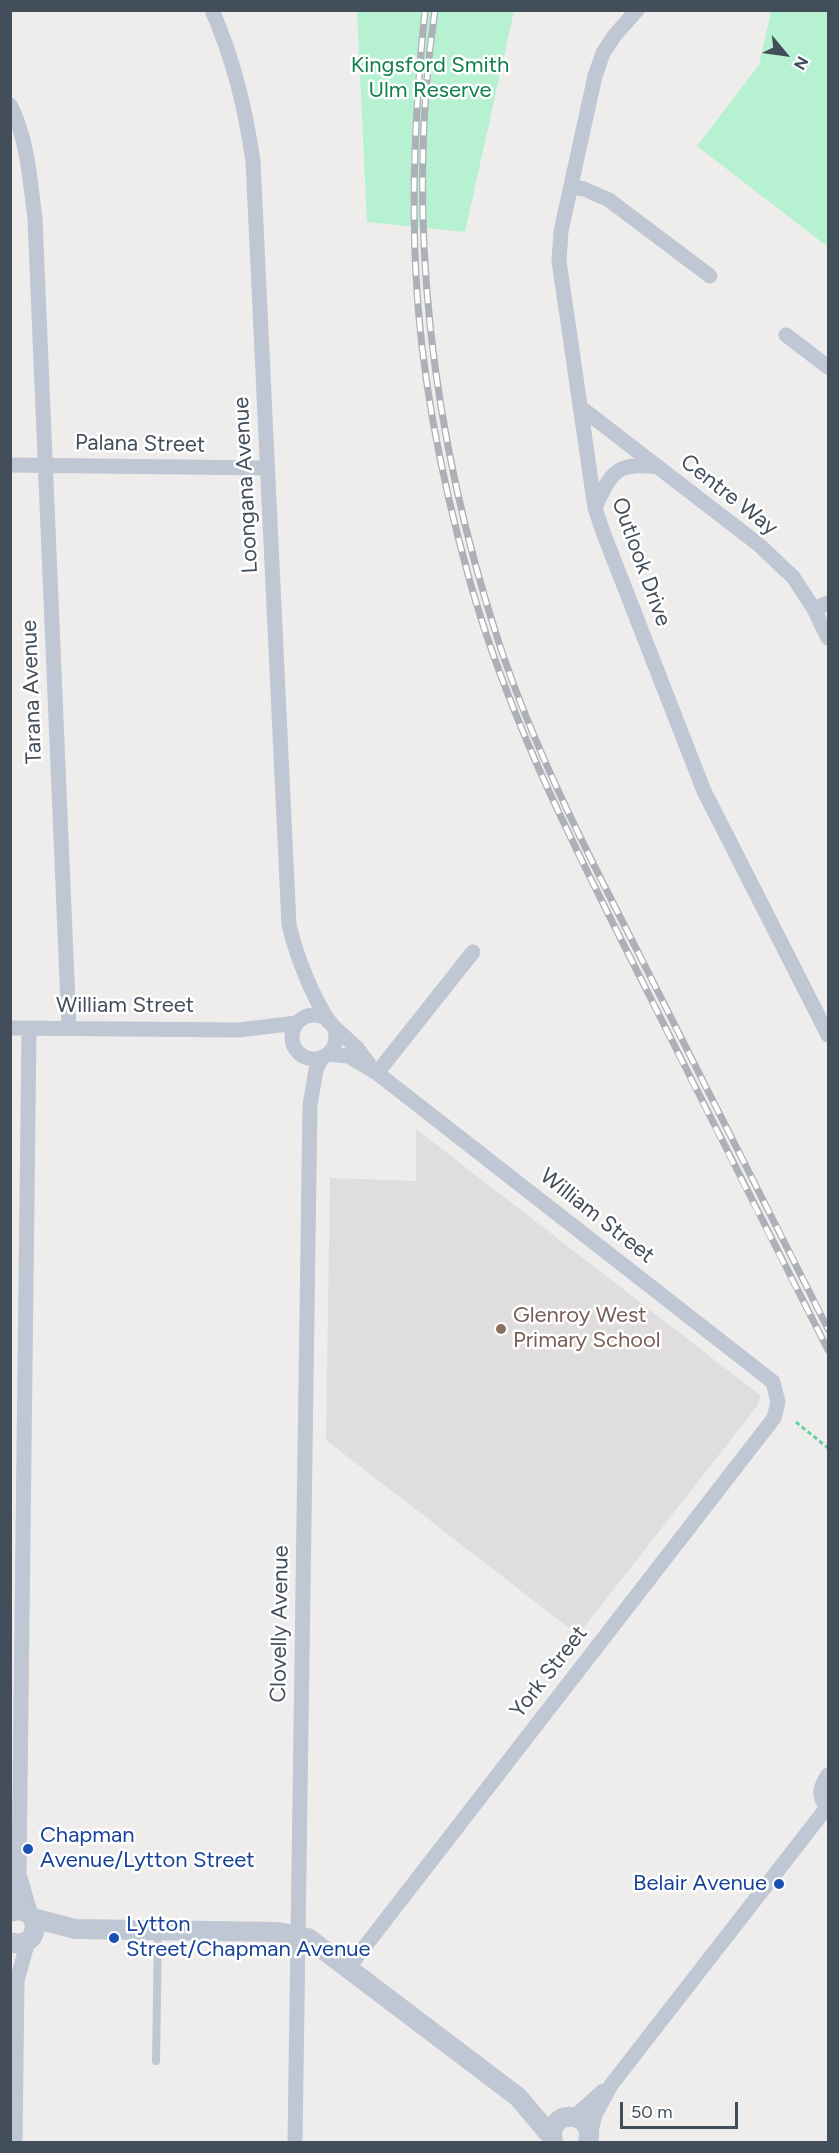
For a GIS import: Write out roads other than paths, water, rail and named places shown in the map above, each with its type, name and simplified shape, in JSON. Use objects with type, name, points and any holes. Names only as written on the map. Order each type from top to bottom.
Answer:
[{"type":"street","name":"Loongana Avenue","points":[[212,10],[228,47],[245,111],[253,161],[289,925],[304,992],[300,1021]]},
{"type":"street","name":"Outlook Drive","points":[[637,10],[603,53],[595,76],[561,231],[559,261],[595,508],[704,791],[828,1035]]},
{"type":"street","name":"Tarana Avenue","points":[[10,105],[17,118],[35,219],[69,1028]]},
{"type":"street","points":[[572,187],[584,189],[609,200],[710,276]]},
{"type":"street","points":[[786,334],[828,367]]},
{"type":"street","name":"Centre Way","points":[[580,407],[765,550],[793,577],[814,609],[828,638]]},
{"type":"street","points":[[595,508],[608,481],[625,467],[636,464],[658,467]]},
{"type":"street","name":"Palana Street","points":[[10,465],[268,468]]},
{"type":"street","points":[[814,609],[828,603]]},
{"type":"street","points":[[377,1073],[473,952]]},
{"type":"street","name":"Loongana Avenue","points":[[299,962],[311,992],[331,1025]]},
{"type":"street","points":[[317,1016],[331,1025],[335,1042],[325,1056],[315,1059],[297,1050],[292,1037],[300,1021],[317,1016]]},
{"type":"street","name":"William Street","points":[[10,1028],[239,1029],[300,1021]]},
{"type":"street","name":"William Street","points":[[331,1025],[357,1048],[377,1073]]},
{"type":"street","points":[[10,1902],[19,1874],[29,1029]]},
{"type":"street","name":"William Street","points":[[239,1029],[276,1037],[297,1050]]},
{"type":"street","name":"Clovelly Avenue","points":[[297,1050],[310,1105]]},
{"type":"street","name":"William Street","points":[[325,1056],[348,1056],[377,1073],[772,1382],[778,1402]]},
{"type":"street","name":"Clovelly Avenue","points":[[295,2142],[310,1105],[316,1070],[325,1056]]},
{"type":"street","name":"York Street","points":[[349,1967],[774,1418],[778,1402]]},
{"type":"street","points":[[590,2140],[595,2115],[611,2085],[828,1807],[820,1794],[828,1775]]},
{"type":"street","points":[[15,2142],[17,1981],[23,1941],[35,1927],[19,1874]]},
{"type":"street","points":[[10,1912],[21,1911],[32,1917],[75,1929],[278,1932],[298,1935],[318,1944],[518,2097],[547,2111],[583,2121],[590,2140]]},
{"type":"street","points":[[23,1941],[75,1929]]},
{"type":"street","points":[[10,1955],[17,1981]]},
{"type":"street","points":[[552,2141],[555,2124],[569,2117],[611,2085]]},
{"type":"street","points":[[518,2097],[552,2141]]},
{"type":"lane","points":[[156,2061],[158,1931]]},
{"type":"railway","points":[[425,10],[414,176],[416,275],[423,351],[434,428],[469,578],[503,682],[568,833],[828,1350]]},
{"type":"railway","points":[[435,10],[426,90],[423,170],[424,250],[431,330],[442,410],[457,489],[476,567],[513,684],[564,803],[828,1329]]},
{"type":"place","name":"Glenroy West Primary School","points":[[501,1329]]},
{"type":"place","name":"Chapman Avenue/Lytton Street","points":[[28,1849]]},
{"type":"place","name":"Belair Avenue","points":[[779,1884]]},
{"type":"place","name":"Lytton Street/Chapman Avenue","points":[[114,1938]]},
{"type":"park label","name":"Kingsford Smith Ulm Reserve","points":[[430,78]]}]
